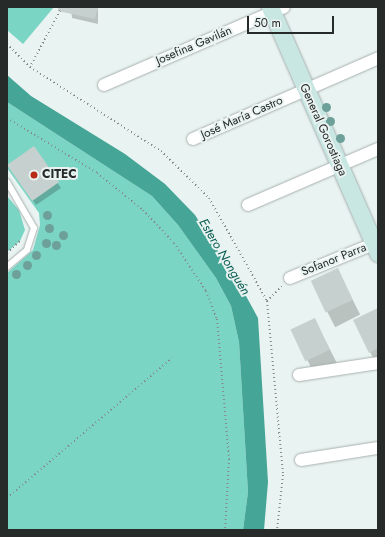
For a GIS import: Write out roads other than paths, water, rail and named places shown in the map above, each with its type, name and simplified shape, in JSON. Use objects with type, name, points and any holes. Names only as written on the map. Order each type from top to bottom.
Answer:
[{"type":"street","name":"Josefina Gavilán","points":[[104,85],[275,9]]},
{"type":"street","name":"General Gorostiaga","points":[[275,9],[305,90],[377,246]]},
{"type":"street","name":"José María Castro","points":[[193,139],[378,58]]},
{"type":"street","points":[[248,205],[378,149]]},
{"type":"street","name":"Sofanor Parra","points":[[290,278],[377,246]]},
{"type":"street","points":[[299,375],[378,363]]},
{"type":"street","points":[[301,460],[378,448]]},
{"type":"lane","points":[[7,182],[34,228],[26,250],[7,267]]},
{"type":"place","name":"CITEC","points":[[34,175]]},
{"type":"water label","name":"Estero Nonguén","points":[[224,257]]}]
